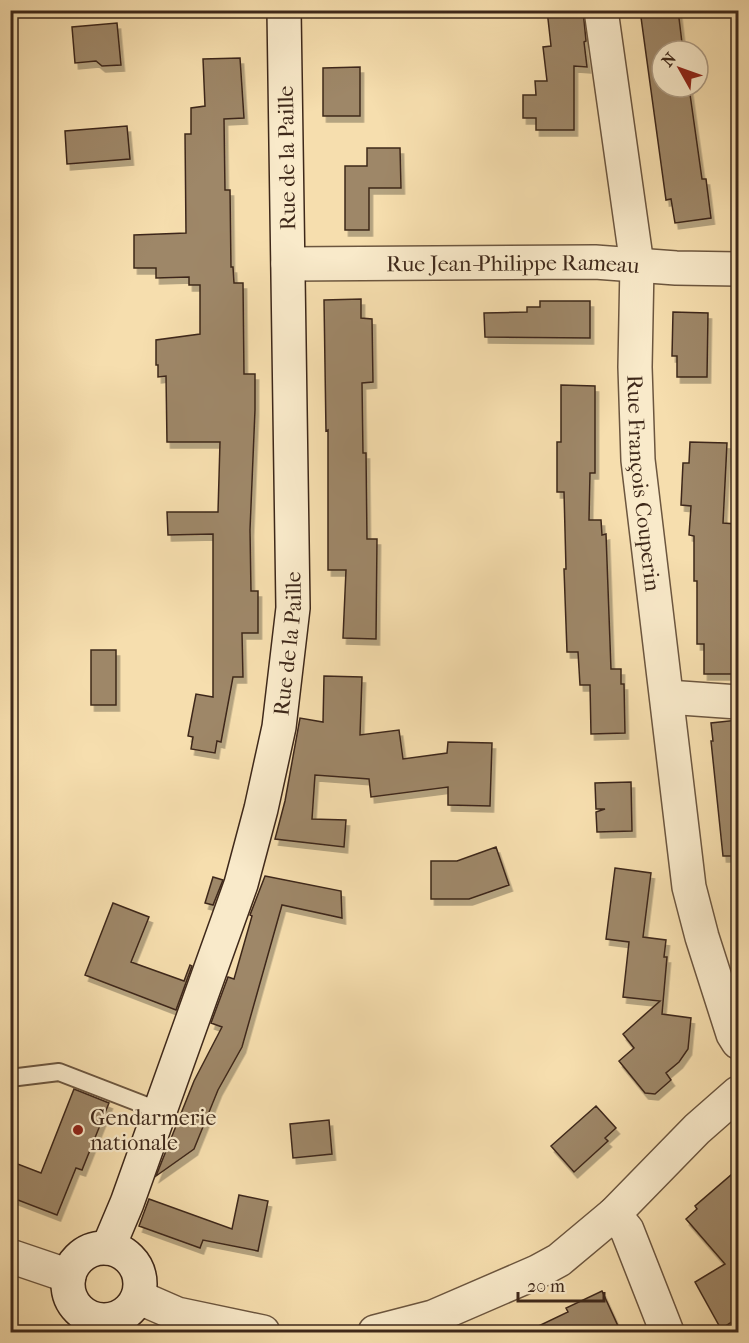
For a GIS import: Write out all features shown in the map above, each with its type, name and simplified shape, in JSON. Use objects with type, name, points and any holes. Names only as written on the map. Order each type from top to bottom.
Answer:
[{"type":"street","name":"Rue de la Paille","points":[[108,1248],[160,1112],[241,884],[279,727],[293,608],[284,10]]},
{"type":"street","name":"Rue François Couperin","points":[[601,10],[637,266],[635,367],[638,460],[689,887],[716,981],[733,1034],[738,1042]]},
{"type":"street","name":"Rue Jean-Philippe Rameau","points":[[288,264],[595,262],[637,266],[738,269]]},
{"type":"street","points":[[667,697],[738,702]]},
{"type":"street","points":[[375,1332],[433,1317],[537,1272],[559,1260],[614,1214],[697,1129],[738,1094]]},
{"type":"street","points":[[614,1214],[627,1230],[667,1332]]},
{"type":"street","points":[[98,1248],[108,1248],[122,1252],[135,1265],[140,1278],[138,1297],[130,1309],[118,1318],[85,1325],[81,1312],[72,1301],[68,1291],[69,1276],[72,1266],[83,1254],[98,1248]]},
{"type":"street","points":[[10,1256],[69,1276]]},
{"type":"street","points":[[138,1297],[177,1314],[263,1332]]},
{"type":"lane","points":[[10,1078],[59,1072],[160,1112]]},
{"type":"building","points":[[547,10],[583,10],[587,67],[574,66],[574,130],[536,130],[536,118],[523,118],[523,95],[536,95],[535,81],[547,81],[543,47],[551,46]]},
{"type":"building","points":[[640,10],[678,10],[682,39],[650,39],[650,83]]},
{"type":"building","points":[[117,23],[121,65],[102,66],[96,61],[75,63],[72,27]]},
{"type":"building","points":[[240,58],[244,118],[224,119],[225,190],[230,190],[231,267],[233,267],[234,283],[243,283],[244,374],[255,374],[250,530],[251,591],[258,591],[258,633],[242,633],[243,677],[233,677],[221,742],[217,741],[215,753],[191,749],[193,737],[188,736],[196,694],[213,697],[213,534],[168,535],[167,512],[218,512],[220,442],[167,442],[166,376],[158,377],[158,365],[156,365],[156,340],[200,334],[200,285],[189,285],[189,277],[156,278],[156,268],[134,268],[134,235],[186,233],[185,134],[191,134],[191,108],[205,106],[203,59]]},
{"type":"building","points":[[360,67],[360,116],[323,116],[323,68]]},
{"type":"building","points":[[652,99],[691,99],[702,179],[706,179],[711,218],[675,223],[671,199],[666,200]]},
{"type":"building","points":[[127,126],[130,159],[67,164],[65,131]]},
{"type":"building","points":[[367,148],[400,148],[401,188],[369,188],[369,230],[345,230],[345,166],[367,166]]},
{"type":"building","points":[[361,299],[361,318],[372,319],[373,382],[362,383],[367,539],[377,539],[376,639],[343,638],[346,570],[328,570],[328,430],[326,431],[324,300]]},
{"type":"building","points":[[540,301],[590,301],[590,338],[485,337],[484,313],[527,312],[527,307],[540,307]]},
{"type":"building","points":[[673,312],[708,313],[707,377],[677,377],[677,356],[672,356]]},
{"type":"building","points":[[561,385],[595,386],[595,473],[590,473],[589,520],[601,520],[602,535],[606,534],[611,669],[621,669],[621,684],[624,684],[625,733],[591,734],[590,685],[580,685],[578,652],[567,652],[564,492],[557,492],[557,442],[561,442]]},
{"type":"building","points":[[690,442],[727,443],[723,523],[737,524],[733,620],[738,620],[738,674],[704,674],[704,644],[697,644],[694,536],[689,535],[691,506],[681,505],[683,463],[689,463]]},
{"type":"building","points":[[91,650],[116,650],[116,705],[91,705]]},
{"type":"building","points":[[324,676],[362,677],[360,735],[399,730],[403,759],[447,753],[448,742],[492,743],[490,806],[448,805],[448,787],[371,797],[369,779],[315,775],[312,819],[346,820],[344,847],[275,839],[285,801],[300,718],[323,722]]},
{"type":"building","points":[[738,720],[738,856],[723,856],[711,723]]},
{"type":"building","points":[[631,782],[632,831],[597,832],[596,812],[605,809],[596,809],[595,783]]},
{"type":"building","points":[[496,847],[509,885],[469,899],[431,899],[431,861],[457,861]]},
{"type":"building","points":[[615,868],[651,873],[643,937],[666,940],[664,957],[667,957],[662,1014],[691,1018],[688,1049],[679,1062],[666,1073],[671,1080],[655,1094],[645,1093],[619,1061],[634,1048],[623,1034],[660,1001],[623,997],[629,942],[606,939]]},
{"type":"building","points":[[265,876],[341,891],[342,918],[282,905],[242,1047],[218,1090],[194,1149],[156,1176],[194,1081],[222,1027],[211,1023],[228,977],[234,979],[252,916],[250,915]]},
{"type":"building","points":[[213,877],[223,880],[213,905],[205,903]]},
{"type":"building","points":[[113,903],[149,917],[131,962],[184,981],[190,965],[192,966],[176,1010],[85,975]]},
{"type":"building","name":"Gendarmerie nationale","points":[[74,1089],[109,1103],[82,1170],[76,1168],[57,1215],[10,1197],[10,1161],[41,1173]]},
{"type":"building","points":[[596,1106],[616,1128],[605,1138],[608,1141],[574,1172],[551,1146]]},
{"type":"building","points":[[329,1120],[332,1154],[293,1158],[290,1124]]},
{"type":"building","points":[[738,1169],[738,1280],[735,1275],[733,1283],[738,1292],[738,1318],[721,1329],[695,1282],[725,1264],[686,1219],[697,1209],[695,1206]]},
{"type":"building","points":[[239,1195],[268,1201],[258,1251],[203,1240],[200,1248],[139,1226],[149,1199],[232,1229]]},
{"type":"building","points":[[602,1291],[618,1326],[605,1332],[526,1332],[568,1312],[566,1308]]},
{"type":"place","name":"Gendarmerie nationale","points":[[78,1130]]}]
